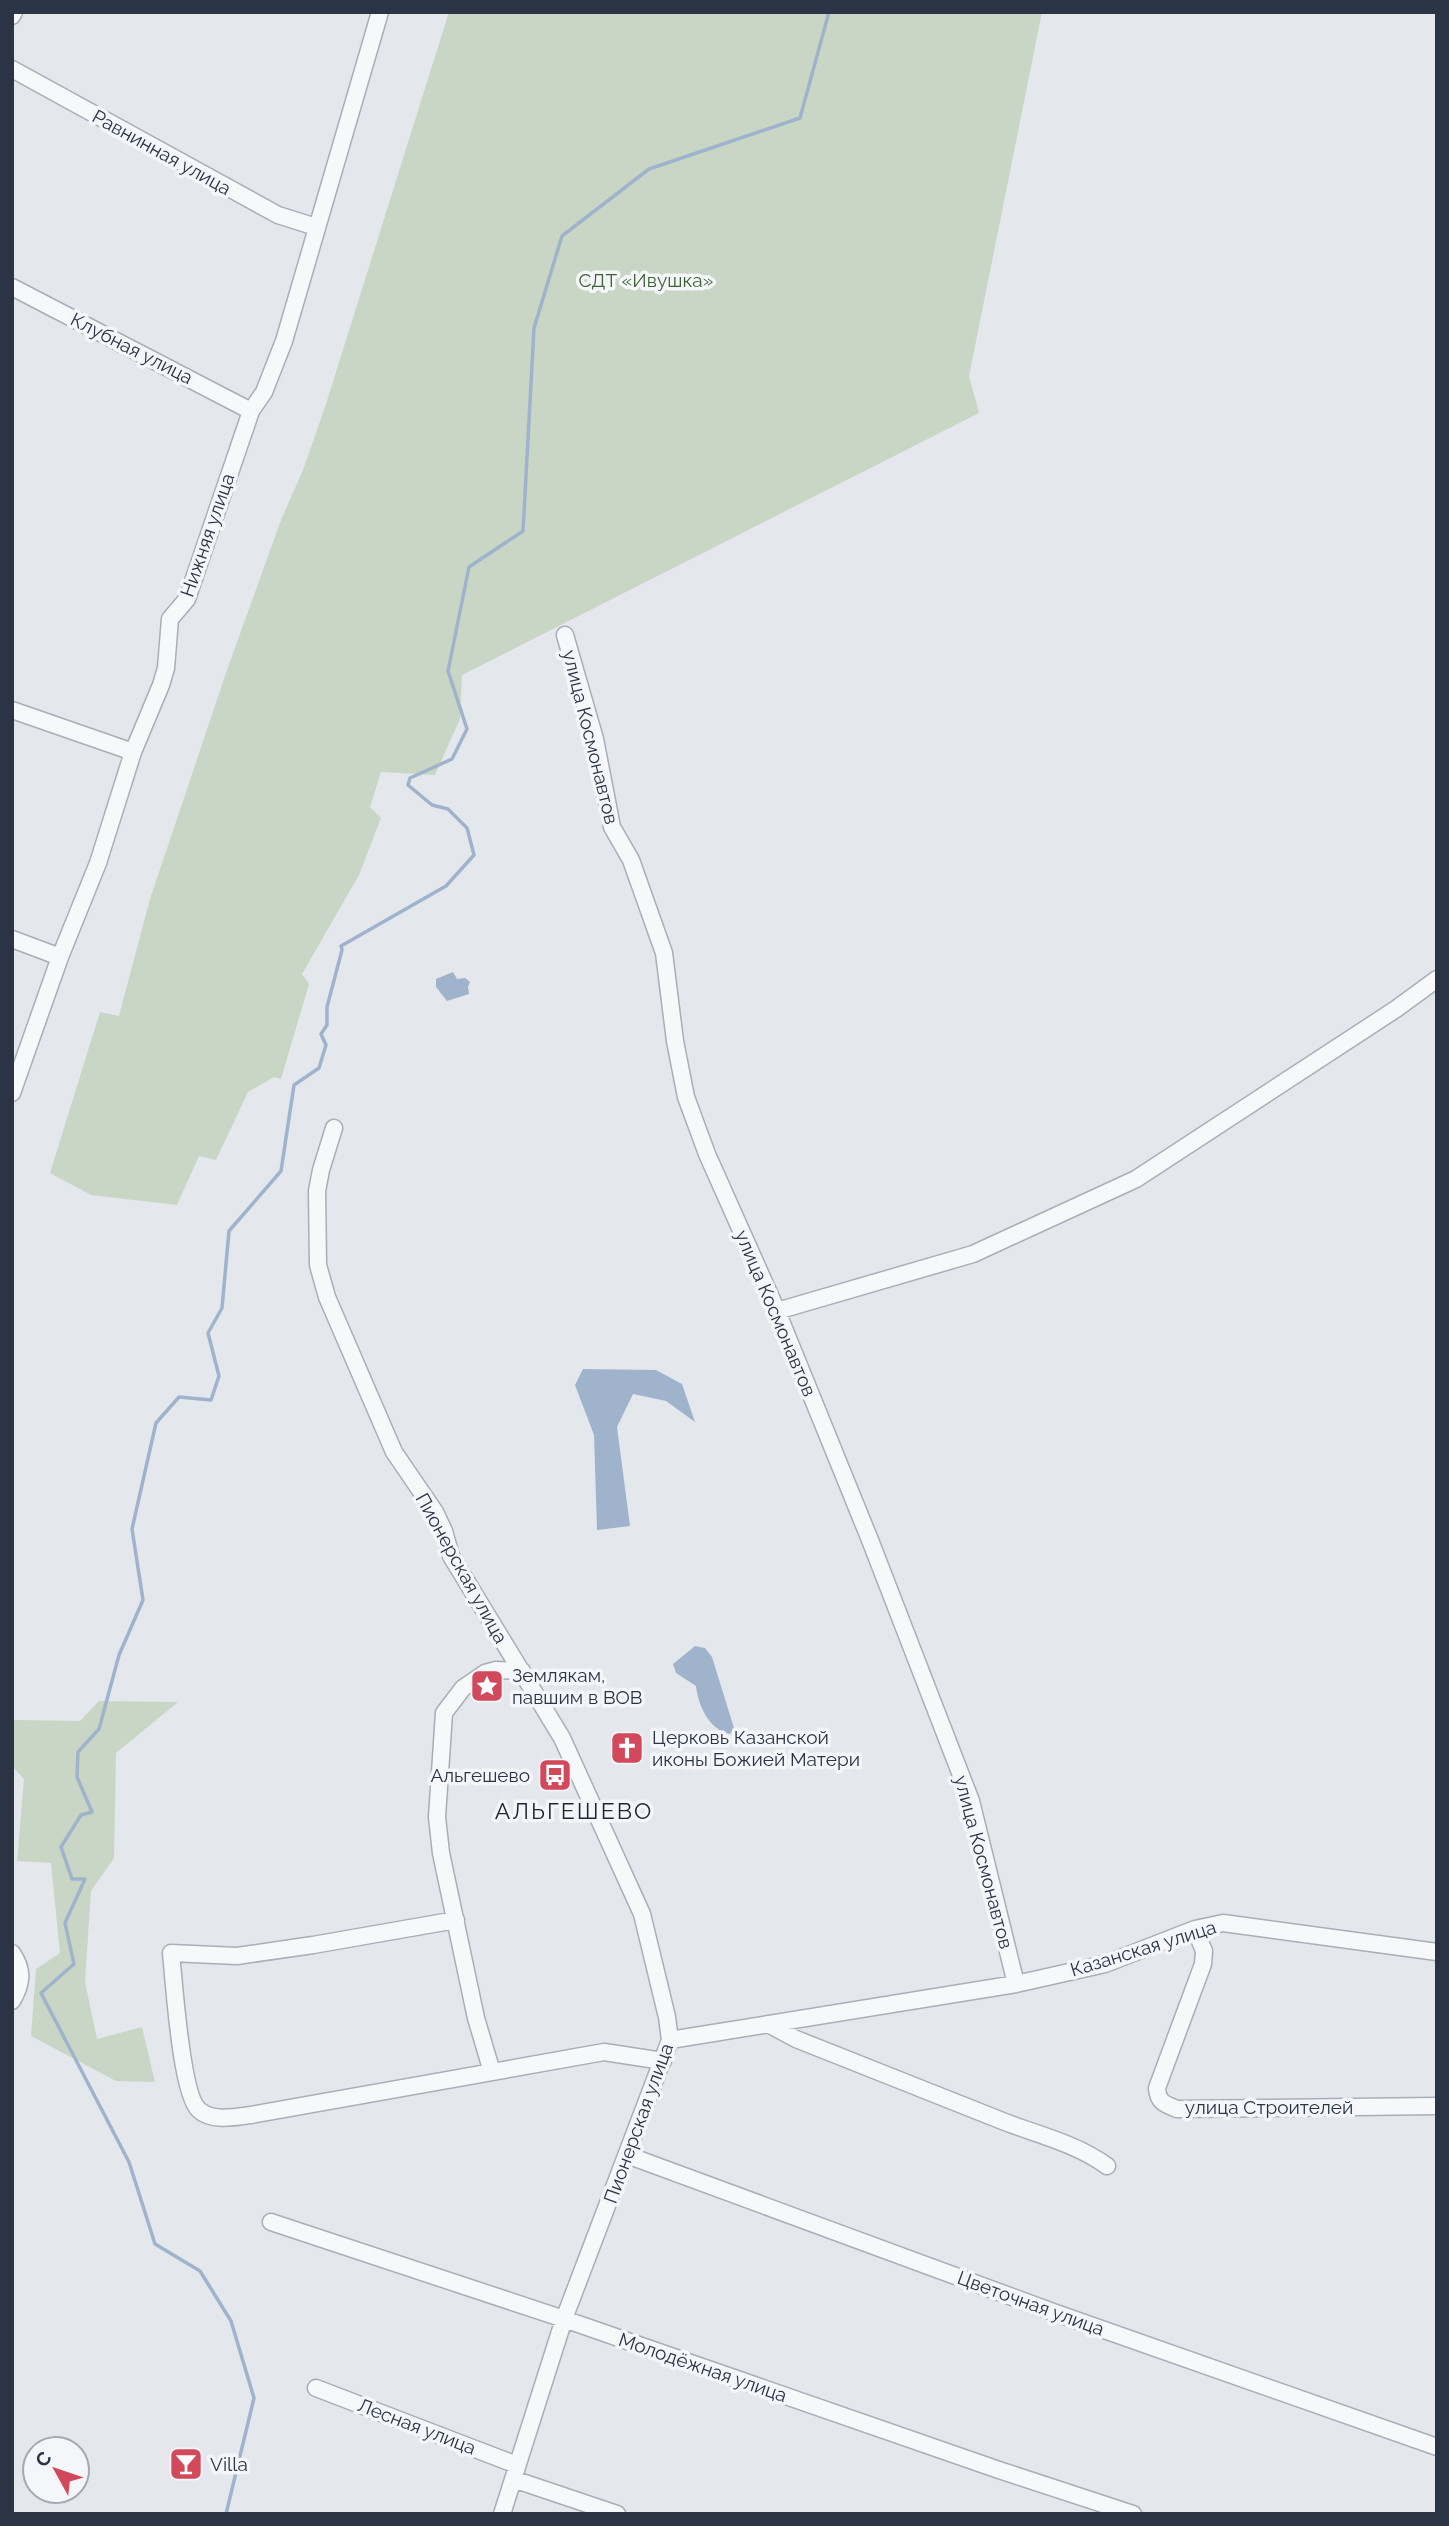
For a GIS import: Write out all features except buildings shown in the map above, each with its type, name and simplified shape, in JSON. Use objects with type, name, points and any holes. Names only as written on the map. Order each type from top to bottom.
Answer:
[{"type":"street","name":"Нижняя улица","points":[[12,1093],[60,957],[98,863],[133,752],[163,676],[170,619],[187,599],[251,411],[264,392],[284,341],[380,12]]},
{"type":"street","name":"Равнинная улица","points":[[12,69],[278,215],[316,227]]},
{"type":"street","name":"Клубная улица","points":[[12,286],[251,411]]},
{"type":"street","name":"улица Космонавтов","points":[[565,635],[596,739],[612,827],[631,860],[664,953],[675,1041],[686,1097],[707,1154],[777,1311],[870,1540],[971,1801],[1016,1984]]},
{"type":"street","points":[[12,710],[133,752]]},
{"type":"street","points":[[12,939],[60,957]]},
{"type":"street","points":[[777,1311],[973,1254],[1136,1179],[1396,1009],[1437,979]]},
{"type":"street","name":"Пионерская улица","points":[[334,1128],[317,1191],[318,1265],[327,1297],[394,1452],[435,1512],[451,1556],[562,1738],[642,1914],[670,2040],[564,2319],[502,2514]]},
{"type":"street","points":[[492,2071],[476,2018],[441,1853],[437,1817],[444,1713],[463,1688],[485,1673],[496,1670],[522,1671]]},
{"type":"street","points":[[456,1920],[237,1956],[171,1953],[184,2063],[192,2102],[203,2113],[232,2118],[604,2052],[663,2061]]},
{"type":"street","name":"Казанская улица","points":[[670,2040],[1016,1984],[1105,1964],[1195,1929],[1223,1923],[1437,1952]]},
{"type":"street","name":"улица Строителей","points":[[1195,1929],[1204,1951],[1203,1964],[1157,2088],[1158,2097],[1163,2104],[1177,2109],[1437,2106]]},
{"type":"street","points":[[12,1953],[21,1974],[20,1985],[12,2001]]},
{"type":"street","points":[[768,2024],[796,2039],[1028,2131],[1068,2144],[1107,2166]]},
{"type":"street","name":"Цветочная улица","points":[[627,2155],[1053,2312],[1437,2447]]},
{"type":"street","name":"Молодёжная улица","points":[[271,2222],[564,2319],[1133,2514]]},
{"type":"street","name":"Лесная улица","points":[[316,2388],[617,2514]]},
{"type":"green space","name":"СДТ «Ивушка»","points":[[449,12],[1042,12],[969,376],[979,413],[462,675],[460,719],[435,775],[381,772],[370,807],[381,818],[359,875],[302,974],[309,984],[281,1079],[274,1077],[248,1092],[216,1160],[199,1156],[177,1205],[91,1195],[50,1173],[100,1012],[119,1016],[150,899],[226,673],[325,407]]},
{"type":"green space","points":[[99,1701],[178,1702],[116,1753],[114,1858],[91,1891],[85,1982],[97,2039],[142,2027],[155,2082],[116,2081],[31,2036],[36,1969],[60,1953],[51,1863],[17,1861],[24,1779],[12,1766],[12,1720],[80,1721]]},
{"type":"water","points":[[453,972],[457,979],[465,978],[470,982],[469,994],[447,1001],[436,987],[436,979]]},
{"type":"water","points":[[583,1369],[656,1370],[682,1384],[695,1422],[666,1401],[633,1394],[617,1427],[630,1526],[597,1530],[594,1435],[575,1385]]},
{"type":"water","points":[[695,1646],[705,1648],[712,1657],[734,1728],[730,1734],[716,1727],[706,1716],[696,1686],[676,1673],[673,1664]]},
{"type":"waterway","points":[[226,2514],[254,2398],[231,2321],[200,2271],[155,2244],[129,2162],[41,1993],[74,1964],[65,1923],[85,1879],[72,1879],[61,1847],[81,1815],[92,1812],[77,1777],[78,1752],[99,1729],[119,1655],[143,1600],[132,1529],[156,1423],[179,1397],[211,1400],[219,1376],[208,1333],[222,1308],[229,1231],[281,1171],[294,1085],[319,1068],[326,1045],[321,1034],[327,1025],[327,1007],[341,946],[446,886],[474,855],[467,828],[448,809],[432,805],[408,785],[410,778],[452,759],[467,729],[448,671],[469,567],[523,531],[534,328],[562,236],[649,169],[800,118],[829,12]]},
{"type":"place","name":"Землякам, павшим в ВОВ","points":[[487,1686]]},
{"type":"place","name":"Церковь Казанской иконы Божией Матери","points":[[627,1748]]},
{"type":"place","name":"Альгешево","points":[[555,1775]]},
{"type":"place","name":"Villa","points":[[186,2464]]},
{"type":"district","name":"АЛЬГЕШЕВО","points":[[574,1811]]}]
